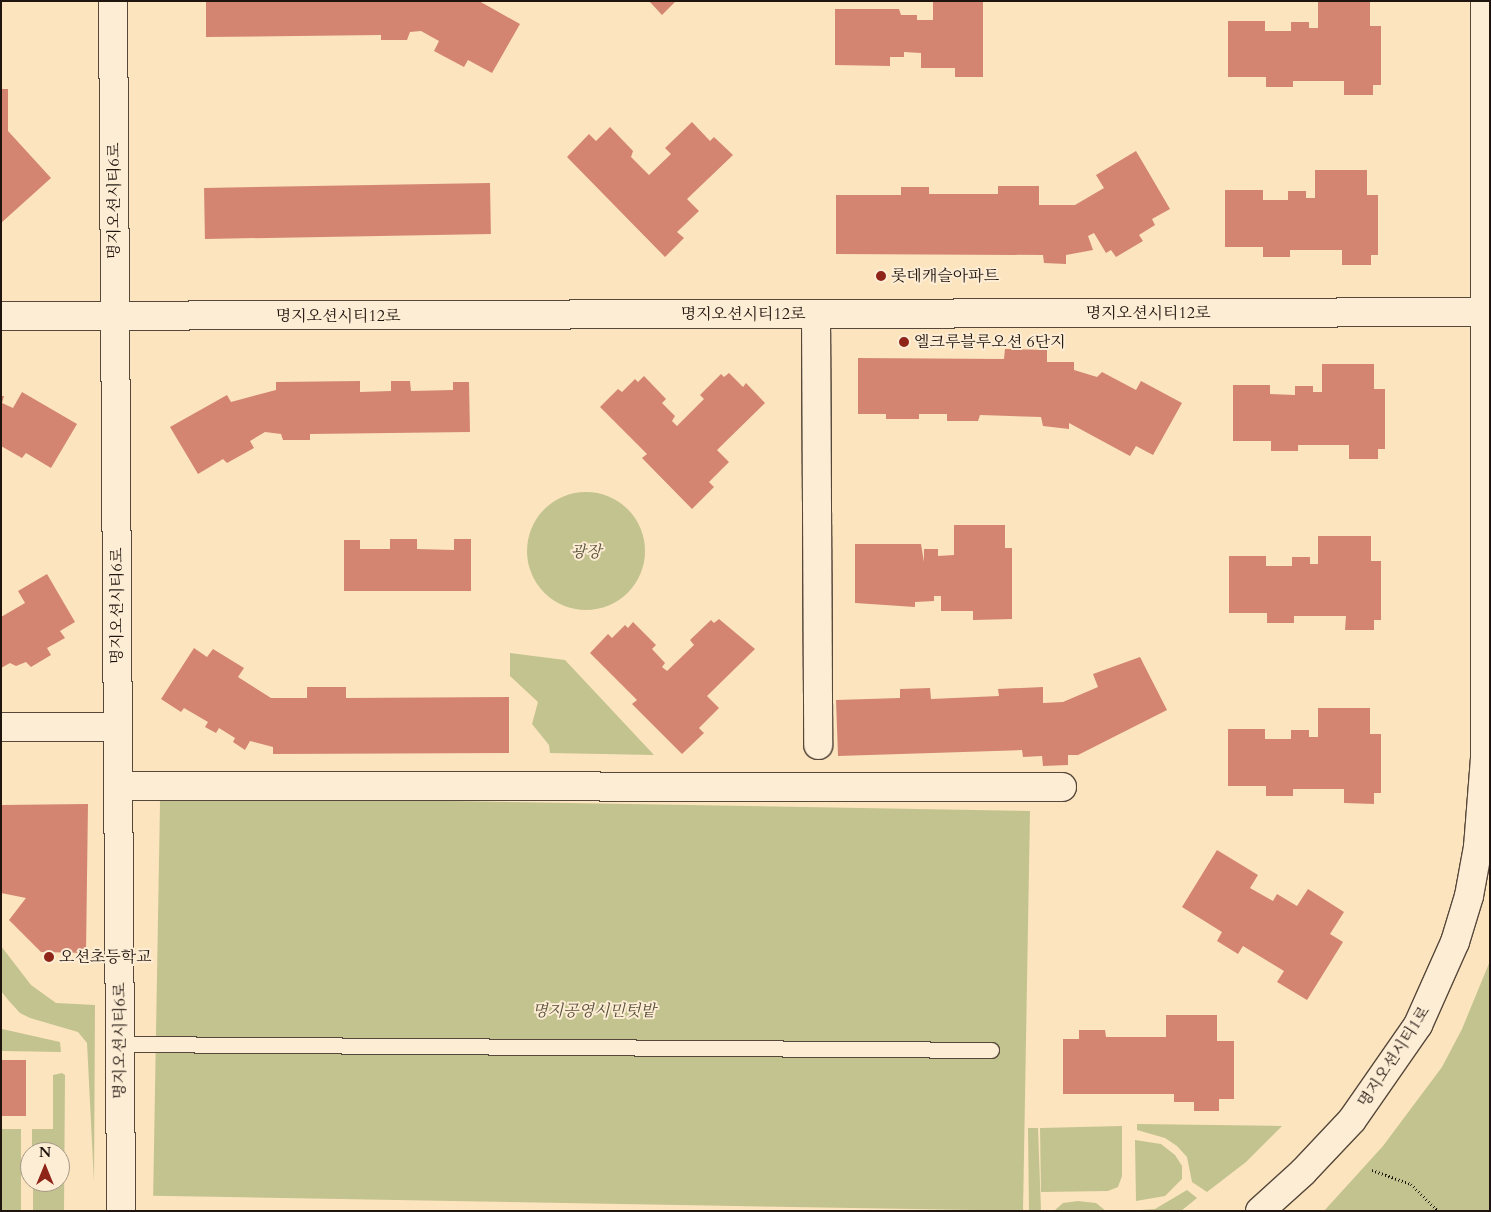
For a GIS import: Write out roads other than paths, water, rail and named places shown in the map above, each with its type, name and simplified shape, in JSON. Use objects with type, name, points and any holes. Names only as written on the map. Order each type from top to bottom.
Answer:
[{"type":"street","name":"명지오션시티6로","points":[[113,1],[121,1211]]},
{"type":"street","name":"명지오션시티1로","points":[[1260,1211],[1329,1147],[1391,1068],[1418,1025],[1444,970],[1468,896],[1484,801],[1485,758],[1485,1]]},
{"type":"street","name":"명지오션시티12로","points":[[1,316],[1485,312]]},
{"type":"street","points":[[816,314],[818,745]]},
{"type":"street","points":[[1,727],[118,727]]},
{"type":"street","points":[[118,786],[1062,788]]},
{"type":"lane","points":[[120,1044],[991,1050]]},
{"type":"place","name":"롯데캐슬아파트","points":[[881,276]]},
{"type":"place","name":"엘크루블루오션 6단지","points":[[904,342]]},
{"type":"place","name":"오션초등학교","points":[[49,957]]},
{"type":"park label","name":"광장","points":[[586,552]]},
{"type":"park label","name":"명지공영시민텃밭","points":[[594,1011]]}]
